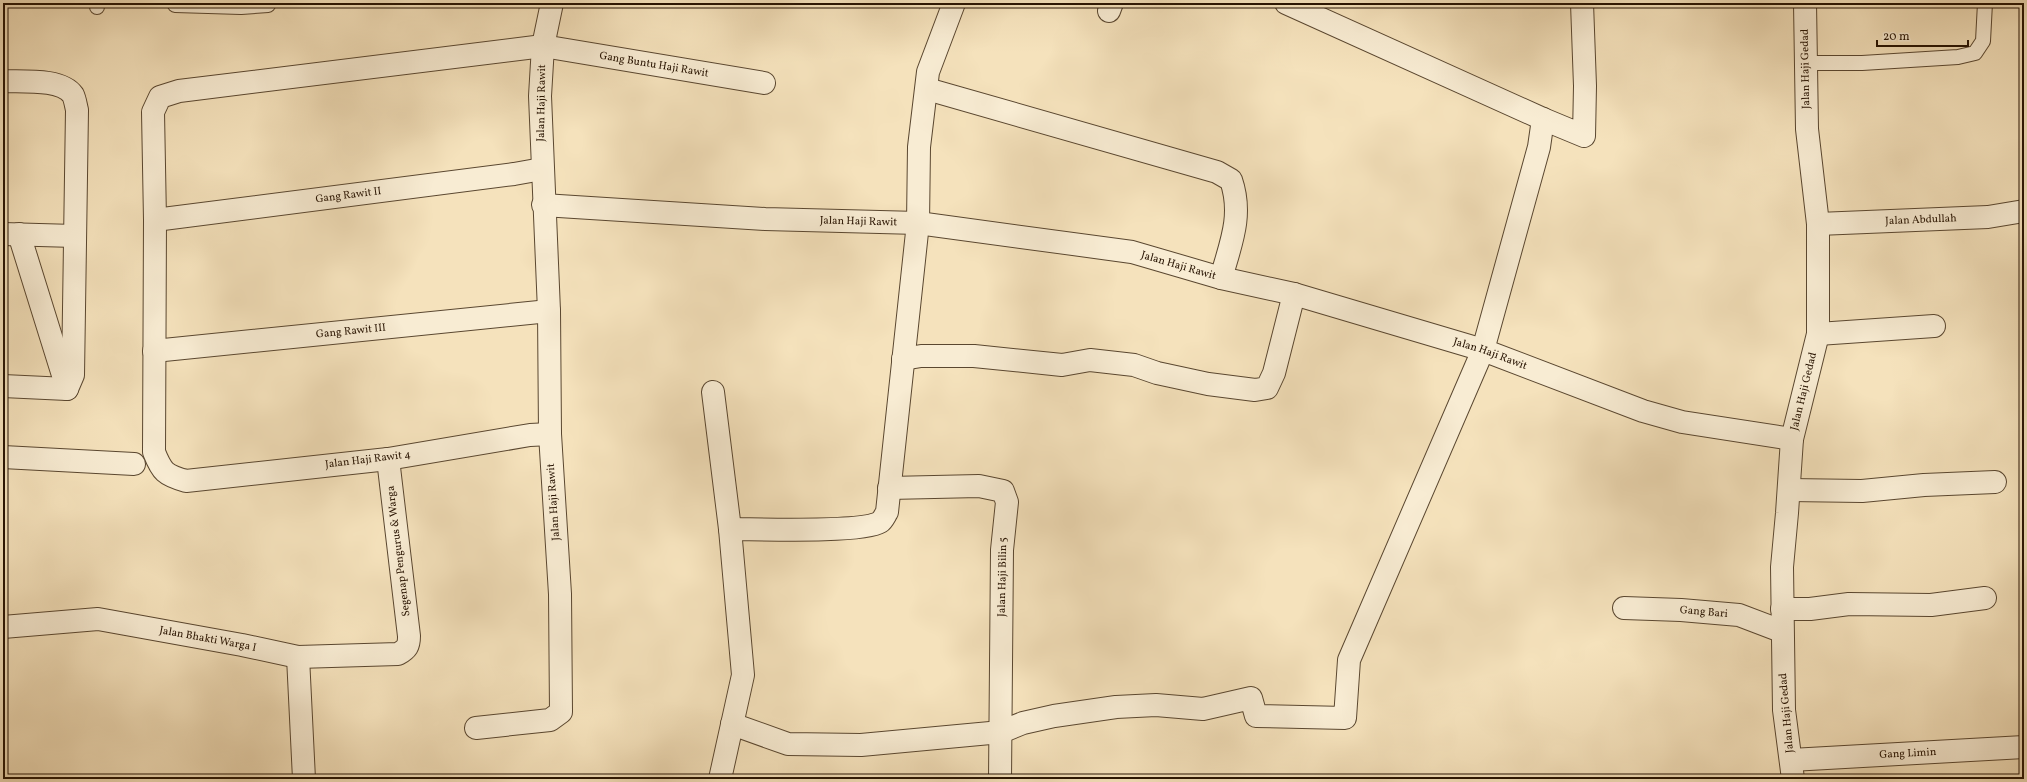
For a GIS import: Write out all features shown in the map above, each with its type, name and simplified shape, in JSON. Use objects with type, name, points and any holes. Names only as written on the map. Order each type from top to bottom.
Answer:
[{"type":"street","name":"Jalan Haji Rawit","points":[[476,728],[550,720],[561,712],[560,594],[550,434],[549,311],[540,96],[543,46],[552,3]]},
{"type":"street","points":[[730,529],[830,528],[872,525],[881,522],[887,512],[918,223],[919,147],[928,72],[954,3]]},
{"type":"street","points":[[1286,3],[1584,136],[1585,86],[1582,3]]},
{"type":"street","name":"Jalan Haji Gedad","points":[[1792,770],[1784,710],[1781,631],[1782,567],[1792,439],[1818,334],[1818,224],[1807,130],[1805,3]]},
{"type":"street","name":"Gang Buntu Haji Rawit","points":[[186,480],[172,477],[160,469],[154,452],[155,220],[153,112],[160,97],[180,91],[543,46],[764,83]]},
{"type":"street","points":[[3,81],[49,83],[63,86],[73,95],[77,110],[73,375],[67,389]]},
{"type":"street","points":[[927,89],[1217,172],[1231,180],[1236,194],[1236,224],[1221,278]]},
{"type":"street","points":[[732,724],[788,744],[861,745],[1001,732],[1023,723],[1054,716],[1116,707],[1156,705],[1204,709],[1251,698],[1256,716],[1345,718],[1349,660],[1483,350],[1539,147],[1543,119]]},
{"type":"street","name":"Gang Rawit II","points":[[155,220],[514,174],[542,169]]},
{"type":"street","name":"Jalan Haji Rawit","points":[[544,205],[765,219],[918,223],[1132,252],[1221,278],[1294,294],[1483,350],[1643,411],[1682,422],[1792,439]]},
{"type":"street","name":"Jalan Abdullah","points":[[1818,224],[1988,217],[2024,211]]},
{"type":"street","points":[[67,389],[11,234],[75,236]]},
{"type":"street","points":[[904,359],[921,356],[974,356],[1062,365],[1090,360],[1134,365],[1157,373],[1208,384],[1255,390],[1267,388],[1274,373],[1294,294]]},
{"type":"street","name":"Gang Rawit III","points":[[154,351],[549,311]]},
{"type":"street","points":[[1818,334],[1934,326]]},
{"type":"street","points":[[3,386],[67,389]]},
{"type":"street","points":[[713,392],[730,529],[743,675],[720,779]]},
{"type":"street","name":"Jalan Haji Rawit 4","points":[[186,480],[388,459],[530,435],[550,434]]},
{"type":"street","points":[[3,457],[134,464]]},
{"type":"street","name":"Segenap Pengurus & Warga","points":[[388,459],[409,644]]},
{"type":"street","points":[[1789,490],[1862,492],[1924,485],[1995,482]]},
{"type":"street","name":"Jalan Haji Bilin 5","points":[[889,488],[979,486],[1003,491],[1007,502],[1002,550],[1000,779]]},
{"type":"street","points":[[1782,609],[1849,604],[1931,605],[1985,598]]},
{"type":"street","name":"Gang Bari","points":[[1624,608],[1681,610],[1739,615],[1781,631]]},
{"type":"street","name":"Jalan Bhakti Warga I","points":[[3,627],[98,619],[242,645],[298,657],[398,654],[405,651],[409,644]]},
{"type":"street","points":[[298,657],[304,779]]},
{"type":"street","name":"Gang Limin","points":[[1792,770],[2024,747]]},
{"type":"lane","points":[[175,3],[175,6],[241,7],[268,5],[268,3]]},
{"type":"lane","points":[[1806,63],[1862,63],[1958,57],[1975,53],[1983,41],[1985,3]]}]
